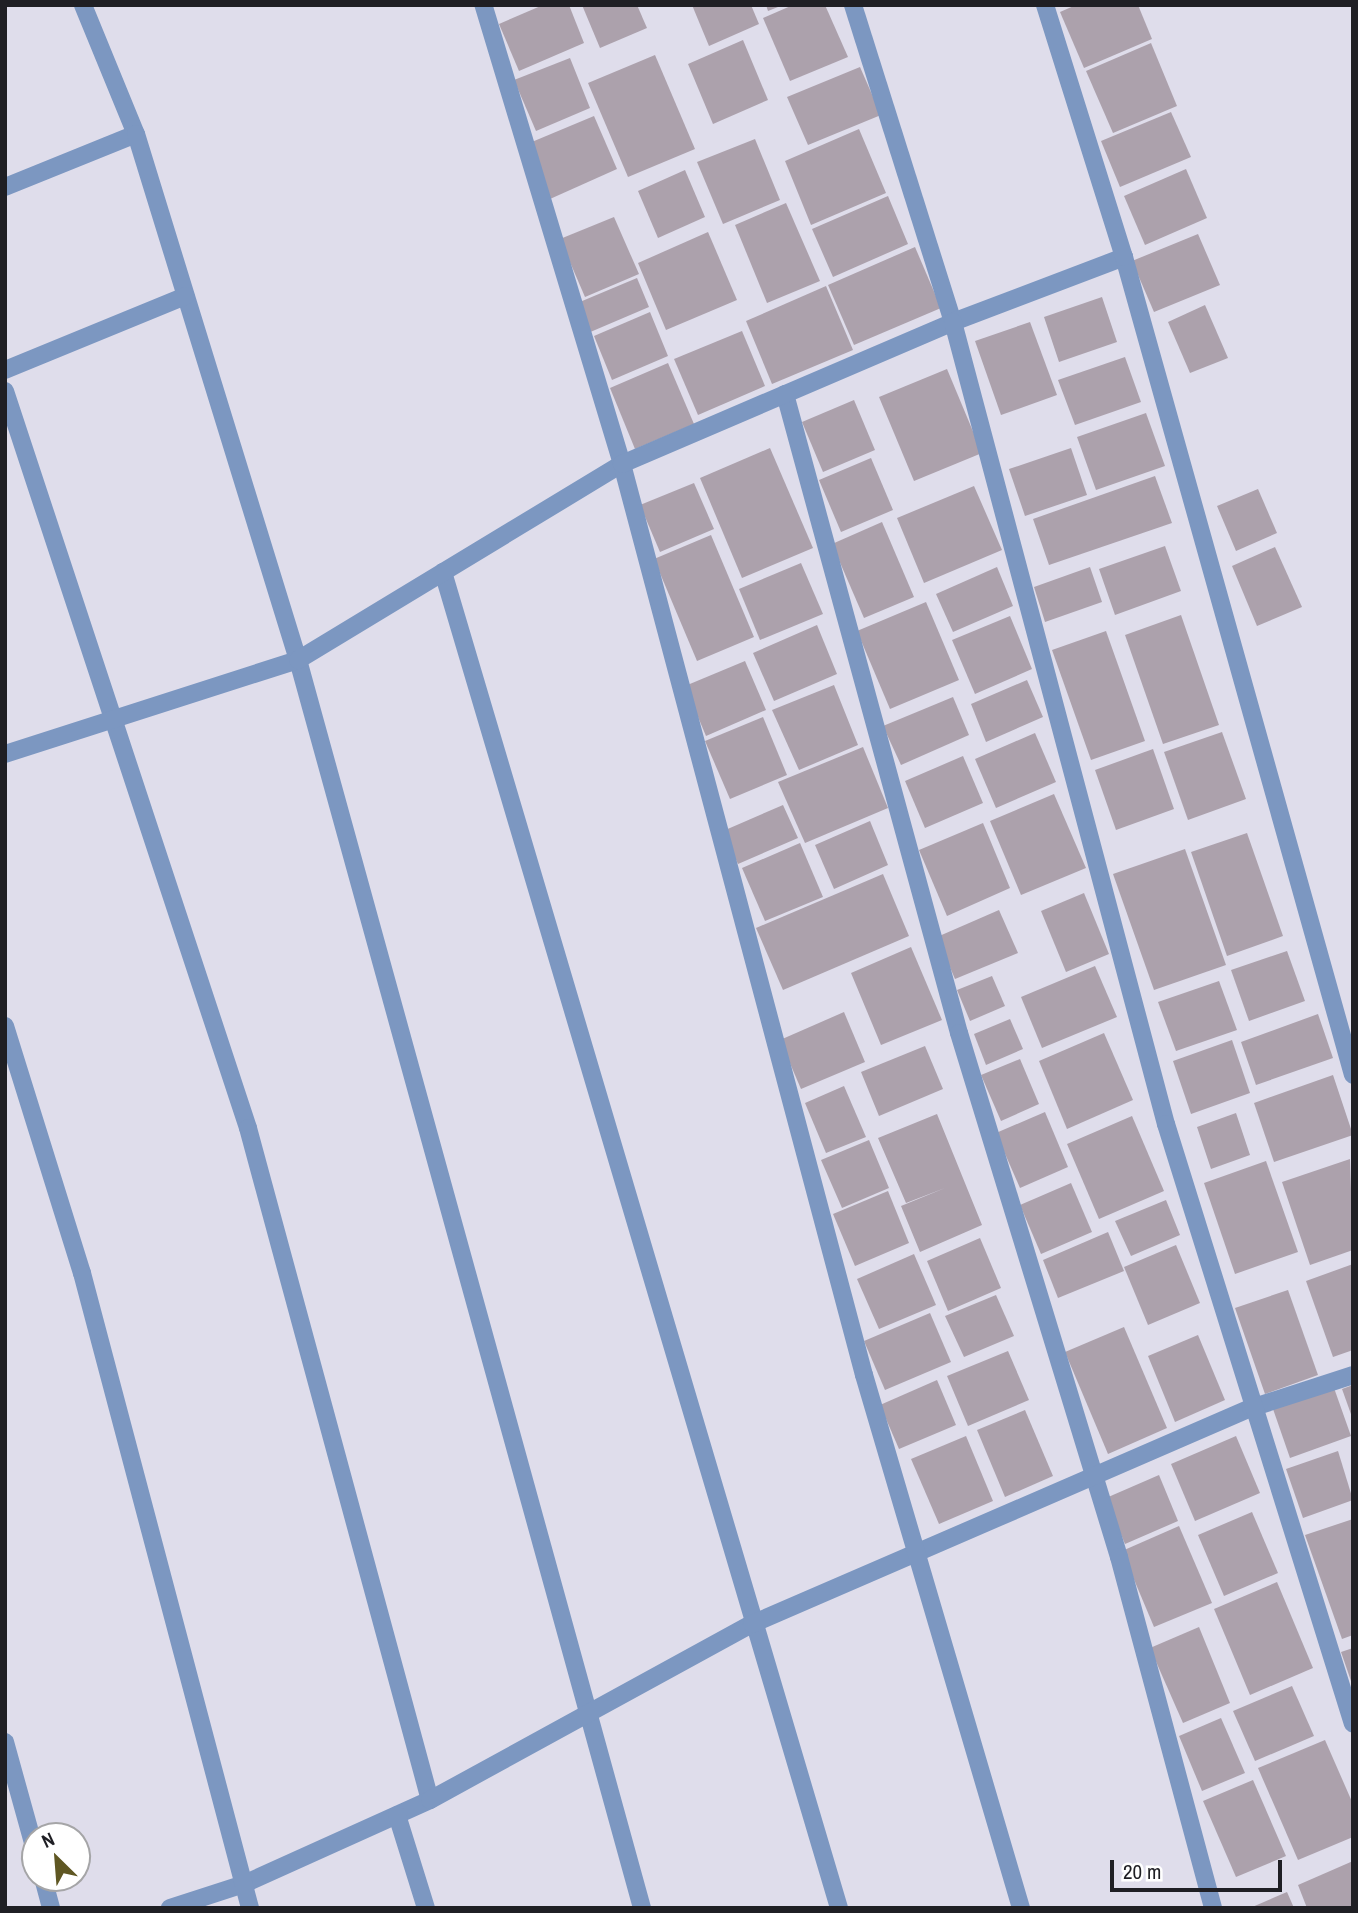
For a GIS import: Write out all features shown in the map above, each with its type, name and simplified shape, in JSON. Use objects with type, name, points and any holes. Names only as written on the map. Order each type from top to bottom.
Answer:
[{"type":"street","points":[[83,5],[136,134],[298,660],[642,1908]]},
{"type":"street","points":[[483,5],[622,464],[863,1376],[1021,1908]]},
{"type":"street","points":[[853,5],[953,322],[1166,1124],[1251,1408],[1353,1724]]},
{"type":"street","points":[[1045,5],[1124,257],[1353,1075]]},
{"type":"street","points":[[5,187],[136,134]]},
{"type":"street","points":[[5,754],[298,660],[622,464],[953,322],[1124,257]]},
{"type":"street","points":[[5,370],[186,296]]},
{"type":"street","points":[[5,391],[116,718],[248,1128],[430,1800]]},
{"type":"street","points":[[785,394],[959,1033],[1094,1474],[1213,1908]]},
{"type":"street","points":[[443,572],[752,1624],[839,1908]]},
{"type":"street","points":[[5,1026],[82,1273],[250,1908]]},
{"type":"street","points":[[170,1908],[244,1884],[430,1800],[586,1711],[752,1624],[1251,1408],[1353,1375]]},
{"type":"street","points":[[5,1742],[27,1822]]},
{"type":"street","points":[[397,1815],[426,1908]]},
{"type":"building","points":[[543,5],[569,5],[584,43],[519,71],[499,24]]},
{"type":"building","points":[[582,5],[637,5],[647,28],[600,48]]},
{"type":"building","points":[[692,5],[751,5],[759,24],[709,46]]},
{"type":"building","points":[[766,5],[783,5],[768,11]]},
{"type":"building","points":[[793,5],[825,5],[848,57],[790,81],[763,18]]},
{"type":"building","points":[[1076,5],[1138,5],[1152,39],[1084,68],[1060,12]]},
{"type":"building","points":[[743,40],[768,100],[713,124],[688,64]]},
{"type":"building","points":[[1151,43],[1177,106],[1113,133],[1086,71]]},
{"type":"building","points":[[655,55],[695,149],[628,177],[588,83]]},
{"type":"building","points":[[570,58],[590,108],[536,131],[514,80]]},
{"type":"building","points":[[860,67],[881,115],[808,145],[787,97]]},
{"type":"building","points":[[1171,112],[1191,157],[1120,187],[1101,141]]},
{"type":"building","points":[[594,116],[617,169],[550,199],[527,144]]},
{"type":"building","points":[[859,129],[886,193],[811,225],[785,161]]},
{"type":"building","points":[[755,139],[780,200],[723,224],[697,162]]},
{"type":"building","points":[[1186,169],[1207,218],[1145,245],[1124,196]]},
{"type":"building","points":[[685,170],[705,217],[658,238],[638,191]]},
{"type":"building","points":[[888,196],[908,244],[833,277],[812,229]]},
{"type":"building","points":[[786,203],[820,281],[767,303],[735,225]]},
{"type":"building","points":[[614,217],[639,274],[585,297],[560,239]]},
{"type":"building","points":[[708,232],[737,300],[666,330],[638,263]]},
{"type":"building","points":[[1198,234],[1220,285],[1154,312],[1132,261]]},
{"type":"building","points":[[915,247],[941,308],[854,345],[828,285]]},
{"type":"building","points":[[637,278],[649,307],[588,333],[575,304]]},
{"type":"building","points":[[826,286],[853,350],[772,384],[746,321]]},
{"type":"building","points":[[1102,297],[1117,342],[1059,362],[1044,317]]},
{"type":"building","points":[[1205,305],[1228,358],[1190,373],[1168,322]]},
{"type":"building","points":[[650,312],[668,356],[612,380],[594,336]]},
{"type":"building","points":[[1030,322],[1057,395],[1001,415],[975,341]]},
{"type":"building","points":[[742,331],[765,386],[698,415],[674,359]]},
{"type":"building","points":[[1125,357],[1141,402],[1075,425],[1058,380]]},
{"type":"building","points":[[668,363],[694,424],[635,449],[610,388]]},
{"type":"building","points":[[947,369],[982,453],[914,481],[879,397]]},
{"type":"building","points":[[854,400],[875,450],[823,472],[802,422]]},
{"type":"building","points":[[1146,413],[1165,466],[1096,490],[1077,437]]},
{"type":"building","points":[[770,448],[813,548],[742,578],[700,478]]},
{"type":"building","points":[[1071,448],[1087,495],[1025,516],[1009,469]]},
{"type":"building","points":[[871,458],[893,510],[841,532],[819,480]]},
{"type":"building","points":[[1155,476],[1172,523],[1049,565],[1033,519]]},
{"type":"building","points":[[694,483],[714,529],[660,552],[640,505]]},
{"type":"building","points":[[974,486],[1002,550],[924,583],[897,518]]},
{"type":"building","points":[[1258,489],[1277,533],[1236,551],[1217,506]]},
{"type":"building","points":[[882,522],[914,597],[864,618],[832,544]]},
{"type":"building","points":[[711,535],[754,637],[697,661],[654,559]]},
{"type":"building","points":[[1165,546],[1181,591],[1115,615],[1099,569]]},
{"type":"building","points":[[1275,547],[1302,607],[1257,626],[1232,566]]},
{"type":"building","points":[[801,563],[823,614],[760,640],[739,589]]},
{"type":"building","points":[[997,567],[1013,606],[953,632],[936,594]]},
{"type":"building","points":[[1090,567],[1102,602],[1045,622],[1034,587]]},
{"type":"building","points":[[926,602],[959,680],[890,709],[857,631]]},
{"type":"building","points":[[1181,615],[1219,725],[1163,744],[1125,635]]},
{"type":"building","points":[[1010,616],[1032,669],[975,694],[952,640]]},
{"type":"building","points":[[817,625],[837,674],[774,701],[753,653]]},
{"type":"building","points":[[1106,631],[1145,741],[1091,760],[1052,650]]},
{"type":"building","points":[[745,661],[766,710],[706,736],[685,686]]},
{"type":"building","points":[[1027,680],[1043,717],[986,742],[971,704]]},
{"type":"building","points":[[834,685],[858,745],[799,770],[772,710]]},
{"type":"building","points":[[953,697],[969,735],[901,765],[883,726]]},
{"type":"building","points":[[763,717],[787,775],[730,799],[705,741]]},
{"type":"building","points":[[1222,732],[1246,799],[1188,820],[1164,752]]},
{"type":"building","points":[[1035,733],[1056,782],[996,808],[975,759]]},
{"type":"building","points":[[863,747],[888,808],[805,843],[778,782]]},
{"type":"building","points":[[1153,749],[1174,809],[1116,830],[1095,770]]},
{"type":"building","points":[[963,756],[983,803],[925,828],[905,781]]},
{"type":"building","points":[[1054,794],[1086,868],[1021,895],[990,821]]},
{"type":"building","points":[[783,805],[798,838],[738,864],[723,831]]},
{"type":"building","points":[[870,821],[888,865],[834,889],[815,845]]},
{"type":"building","points":[[983,823],[1010,888],[947,916],[919,850]]},
{"type":"building","points":[[1247,833],[1283,936],[1227,956],[1191,852]]},
{"type":"building","points":[[800,843],[823,897],[765,921],[742,868]]},
{"type":"building","points":[[1185,849],[1226,965],[1154,990],[1113,874]]},
{"type":"building","points":[[883,874],[909,936],[783,990],[756,928]]},
{"type":"building","points":[[1084,893],[1109,954],[1066,972],[1041,911]]},
{"type":"building","points":[[999,910],[1018,953],[955,979],[937,937]]},
{"type":"building","points":[[911,947],[942,1020],[881,1045],[851,973]]},
{"type":"building","points":[[1287,951],[1305,1001],[1249,1021],[1231,970]]},
{"type":"building","points":[[1095,966],[1117,1017],[1042,1048],[1021,997]]},
{"type":"building","points":[[992,976],[1005,1006],[970,1021],[957,990]]},
{"type":"building","points":[[1219,981],[1237,1030],[1176,1051],[1158,1002]]},
{"type":"building","points":[[844,1012],[865,1062],[801,1089],[780,1040]]},
{"type":"building","points":[[1318,1014],[1333,1058],[1256,1085],[1241,1042]]},
{"type":"building","points":[[1010,1019],[1023,1049],[986,1065],[974,1034]]},
{"type":"building","points":[[1104,1033],[1133,1100],[1067,1129],[1039,1061]]},
{"type":"building","points":[[1232,1040],[1250,1093],[1191,1114],[1173,1061]]},
{"type":"building","points":[[925,1046],[943,1089],[879,1116],[861,1072]]},
{"type":"building","points":[[1020,1059],[1039,1104],[1001,1121],[981,1075]]},
{"type":"building","points":[[1333,1075],[1353,1135],[1274,1162],[1254,1103]]},
{"type":"building","points":[[844,1086],[866,1137],[826,1153],[805,1103]]},
{"type":"building","points":[[1045,1112],[1068,1167],[1020,1188],[996,1133]]},
{"type":"building","points":[[1236,1113],[1250,1155],[1211,1169],[1197,1127]]},
{"type":"building","points":[[937,1114],[982,1225],[920,1252],[901,1206],[945,1188],[906,1203],[878,1138]]},
{"type":"building","points":[[1132,1116],[1164,1191],[1099,1219],[1067,1144]]},
{"type":"building","points":[[869,1140],[889,1188],[842,1208],[821,1160]]},
{"type":"building","points":[[1350,1159],[1353,1250],[1310,1265],[1282,1182]]},
{"type":"building","points":[[1266,1161],[1298,1252],[1235,1274],[1204,1183]]},
{"type":"building","points":[[1071,1183],[1092,1232],[1041,1254],[1020,1205]]},
{"type":"building","points":[[888,1191],[909,1243],[855,1266],[833,1214]]},
{"type":"building","points":[[1166,1200],[1180,1235],[1131,1256],[1115,1221]]},
{"type":"building","points":[[1108,1232],[1124,1271],[1058,1298],[1043,1260]]},
{"type":"building","points":[[980,1238],[1001,1288],[948,1311],[927,1261]]},
{"type":"building","points":[[1176,1245],[1200,1303],[1148,1325],[1124,1267]]},
{"type":"building","points":[[914,1254],[936,1305],[879,1329],[857,1279]]},
{"type":"building","points":[[1353,1264],[1353,1350],[1333,1357],[1306,1281]]},
{"type":"building","points":[[1288,1290],[1318,1375],[1265,1394],[1235,1308]]},
{"type":"building","points":[[996,1295],[1014,1336],[964,1357],[945,1316]]},
{"type":"building","points":[[930,1313],[951,1362],[885,1390],[864,1341]]},
{"type":"building","points":[[1124,1327],[1167,1428],[1108,1454],[1065,1352]]},
{"type":"building","points":[[1198,1335],[1225,1400],[1175,1422],[1148,1356]]},
{"type":"building","points":[[1008,1351],[1029,1400],[968,1426],[947,1376]]},
{"type":"building","points":[[937,1380],[956,1425],[899,1449],[880,1405]]},
{"type":"building","points":[[1353,1385],[1353,1417],[1352,1417],[1342,1389]]},
{"type":"building","points":[[1334,1388],[1351,1436],[1290,1458],[1273,1409]]},
{"type":"building","points":[[1025,1410],[1053,1476],[1005,1497],[977,1430]]},
{"type":"building","points":[[966,1436],[993,1501],[939,1524],[911,1459]]},
{"type":"building","points":[[1236,1436],[1260,1493],[1195,1521],[1171,1464]]},
{"type":"building","points":[[1338,1451],[1353,1500],[1303,1518],[1286,1469]]},
{"type":"building","points":[[1159,1475],[1178,1521],[1125,1544],[1106,1498]]},
{"type":"building","points":[[1252,1512],[1278,1573],[1224,1596],[1198,1535]]},
{"type":"building","points":[[1353,1519],[1353,1635],[1342,1639],[1305,1535]]},
{"type":"building","points":[[1179,1526],[1212,1603],[1154,1627],[1122,1551]]},
{"type":"building","points":[[1277,1582],[1313,1668],[1250,1695],[1214,1609]]},
{"type":"building","points":[[1199,1627],[1230,1703],[1183,1723],[1150,1648]]},
{"type":"building","points":[[1353,1648],[1353,1684],[1352,1684],[1341,1652]]},
{"type":"building","points":[[1292,1686],[1314,1736],[1255,1761],[1233,1711]]},
{"type":"building","points":[[1221,1718],[1245,1773],[1202,1791],[1179,1736]]},
{"type":"building","points":[[1325,1740],[1353,1804],[1353,1837],[1298,1860],[1258,1768]]},
{"type":"building","points":[[1253,1780],[1286,1856],[1236,1877],[1203,1801]]},
{"type":"building","points":[[1353,1861],[1353,1908],[1307,1908],[1298,1885]]},
{"type":"building","points":[[1287,1892],[1294,1908],[1250,1908]]}]
